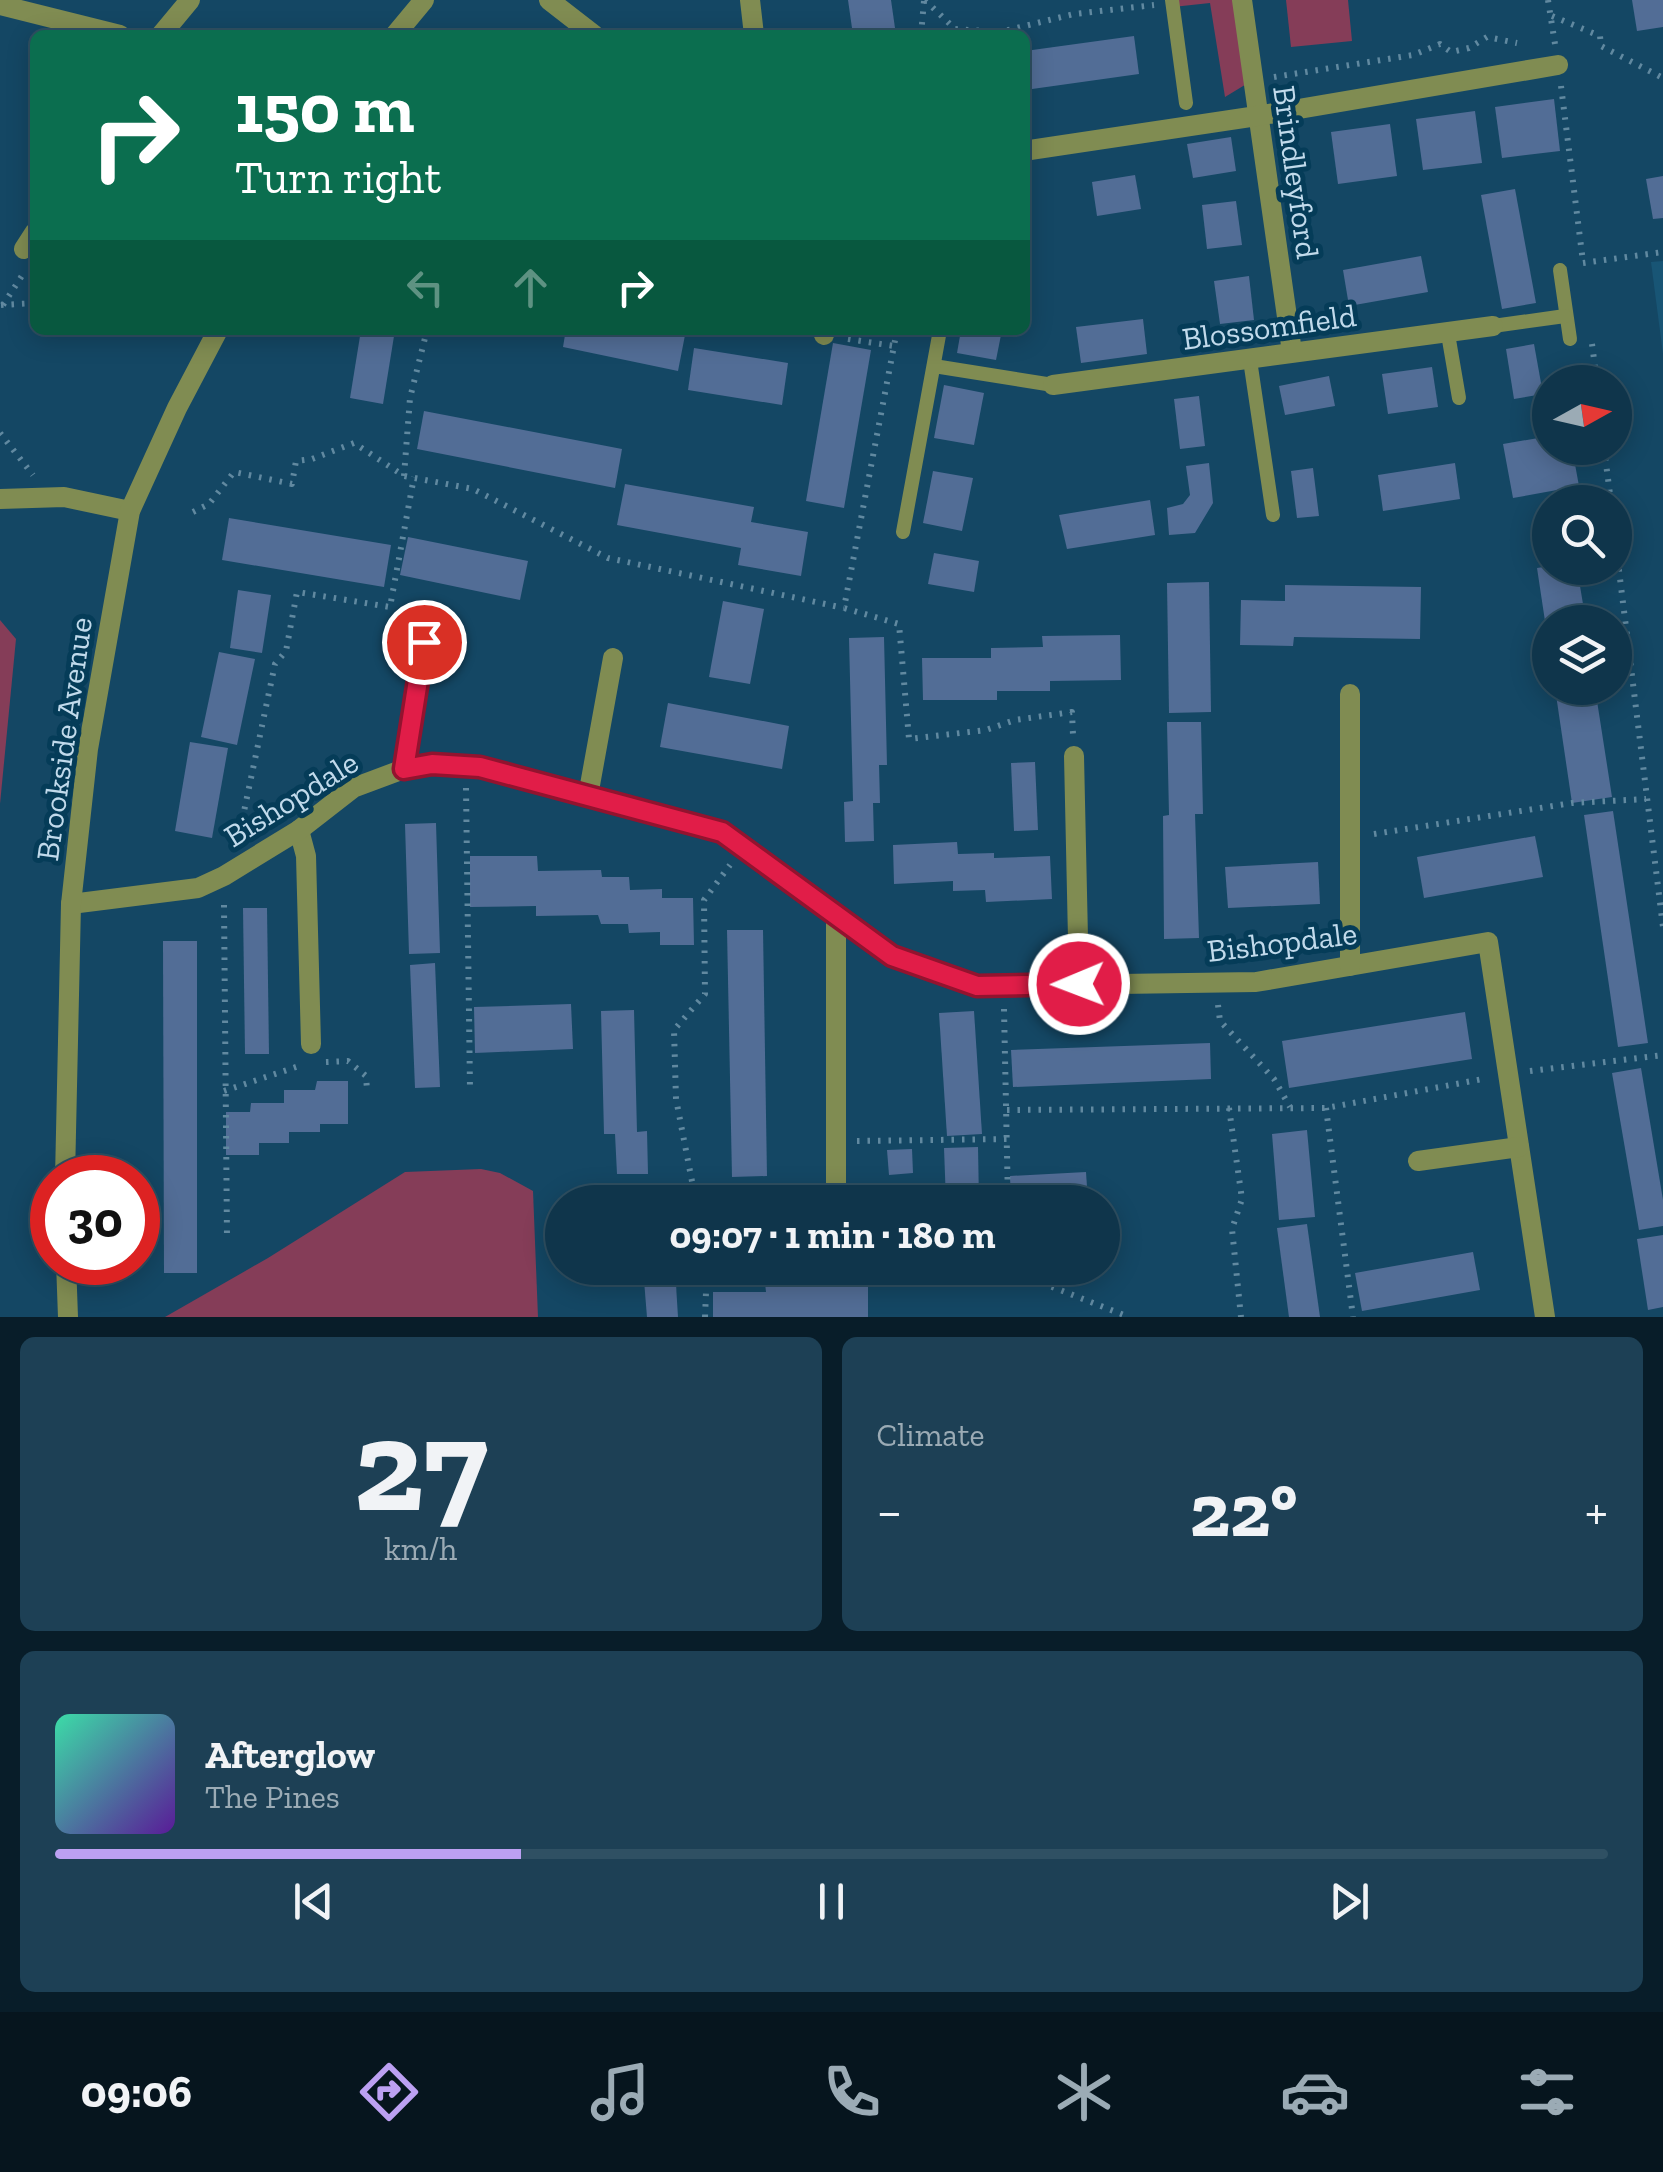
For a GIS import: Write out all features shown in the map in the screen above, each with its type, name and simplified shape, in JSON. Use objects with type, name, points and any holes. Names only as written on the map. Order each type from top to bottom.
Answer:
[{"type":"street","points":[[165,30],[190,0]]},
{"type":"street","points":[[399,30],[424,0]]},
{"type":"street","points":[[549,0],[588,30]]},
{"type":"street","points":[[750,0],[753,30]]},
{"type":"street","name":"Brindleyford","points":[[1242,0],[1292,352]]},
{"type":"street","points":[[0,6],[99,30]]},
{"type":"street","points":[[1030,150],[1558,65]]},
{"type":"street","name":"Blossomfield","points":[[1053,385],[1493,326]]},
{"type":"street","name":"Brookside Avenue","points":[[66,1155],[70,904],[88,749],[130,511],[216,335]]},
{"type":"street","points":[[0,498],[49,496],[130,511]]},
{"type":"street","points":[[404,769],[424,642]]},
{"type":"street","points":[[588,796],[614,658]]},
{"type":"street","points":[[1350,694],[1350,966]]},
{"type":"street","points":[[1074,756],[1079,984]]},
{"type":"street","name":"Bishopdale","points":[[70,904],[198,888],[300,830],[353,788],[404,769],[432,764],[480,767],[722,832],[892,956],[977,986],[1256,982],[1488,942],[1545,1317]]},
{"type":"street","points":[[300,830],[306,856],[313,1057]]},
{"type":"street","points":[[836,914],[836,1185]]},
{"type":"street","points":[[1418,1161],[1519,1147]]},
{"type":"street","points":[[67,1285],[68,1317]]},
{"type":"lane","points":[[1172,1],[1186,103]]},
{"type":"lane","points":[[1560,270],[1570,339]]},
{"type":"lane","points":[[1493,326],[1565,316]]},
{"type":"lane","points":[[1448,334],[1459,398]]},
{"type":"lane","points":[[904,532],[939,335]]},
{"type":"lane","points":[[1250,360],[1273,515]]},
{"type":"lane","points":[[934,366],[1053,385]]},
{"type":"path","points":[[925,0],[955,29],[970,30]]},
{"type":"path","points":[[921,30],[925,0]]},
{"type":"path","points":[[1548,0],[1585,280]]},
{"type":"path","points":[[1008,30],[1074,14],[1172,1]]},
{"type":"path","points":[[1552,16],[1600,36],[1601,46],[1663,78]]},
{"type":"path","points":[[1540,38],[1554,36]]},
{"type":"path","points":[[1253,80],[1413,55],[1440,44],[1451,52],[1487,38],[1512,44],[1526,41]]},
{"type":"path","points":[[1583,263],[1663,252]]},
{"type":"path","points":[[0,304],[30,302]]},
{"type":"path","points":[[1591,331],[1595,365]]},
{"type":"path","points":[[404,476],[410,398],[426,335]]},
{"type":"path","points":[[844,608],[896,335]]},
{"type":"path","points":[[0,433],[49,496]]},
{"type":"path","points":[[194,512],[209,504],[234,472],[292,484],[296,461],[354,443],[404,476],[473,489],[608,558],[844,608],[899,624],[909,739],[986,730],[1015,720],[1072,712],[1074,756]]},
{"type":"path","points":[[1621,585],[1663,928]]},
{"type":"path","points":[[465,767],[470,1089]]},
{"type":"path","points":[[1352,837],[1572,803],[1646,799]]},
{"type":"path","points":[[693,1185],[676,1099],[674,1030],[704,994],[704,900],[743,847]]},
{"type":"path","points":[[1216,982],[1220,1021],[1274,1079],[1291,1108]]},
{"type":"path","points":[[1004,986],[1008,1185]]},
{"type":"path","points":[[1006,1110],[1326,1108],[1508,1074],[1663,1054]]},
{"type":"path","points":[[224,1091],[313,1057],[348,1060],[366,1076],[366,1090]]},
{"type":"path","points":[[1228,1108],[1242,1199],[1232,1229],[1241,1317]]},
{"type":"path","points":[[1326,1108],[1353,1317]]},
{"type":"path","points":[[836,1141],[1008,1139]]},
{"type":"path","points":[[705,1317],[706,1285]]},
{"type":"path","points":[[1049,1285],[1129,1317]]},
{"type":"shaded area","points":[[1172,0],[1242,0],[1253,80],[1225,97],[1210,3],[1173,7]]},
{"type":"shaded area","points":[[1286,0],[1348,0],[1352,41],[1291,47]]},
{"type":"shaded area","points":[[1663,261],[1663,354],[1651,262]]},
{"type":"shaded area","points":[[0,620],[16,639],[0,804]]},
{"type":"shaded area","points":[[481,1169],[500,1173],[533,1191],[538,1317],[165,1317],[405,1172]]},
{"type":"building","points":[[848,0],[891,0],[895,30],[852,30]]},
{"type":"building","points":[[1632,0],[1663,0],[1663,27],[1637,31]]},
{"type":"building","points":[[1134,36],[1139,74],[1030,89],[1030,50]]},
{"type":"building","points":[[1554,99],[1560,151],[1502,158],[1495,107]]},
{"type":"building","points":[[1475,111],[1482,163],[1423,170],[1416,119]]},
{"type":"building","points":[[1390,124],[1397,176],[1338,184],[1331,132]]},
{"type":"building","points":[[1231,137],[1236,171],[1193,178],[1187,144]]},
{"type":"building","points":[[1135,175],[1141,209],[1097,216],[1092,182]]},
{"type":"building","points":[[1663,176],[1663,218],[1653,219],[1646,179]]},
{"type":"building","points":[[1515,189],[1536,303],[1502,309],[1481,195]]},
{"type":"building","points":[[1236,201],[1242,245],[1207,249],[1202,205]]},
{"type":"building","points":[[1421,256],[1428,292],[1349,306],[1343,270]]},
{"type":"building","points":[[1249,276],[1254,320],[1220,324],[1214,281]]},
{"type":"building","points":[[1143,319],[1147,354],[1081,363],[1076,327]]},
{"type":"building","points":[[360,335],[394,335],[383,404],[350,398]]},
{"type":"building","points":[[565,335],[685,335],[678,371],[563,347]]},
{"type":"building","points":[[960,335],[1001,335],[996,360],[957,353]]},
{"type":"building","points":[[833,343],[871,350],[844,508],[806,501]]},
{"type":"building","points":[[1534,344],[1538,365],[1532,365],[1532,396],[1514,399],[1506,349]]},
{"type":"building","points":[[694,348],[788,363],[782,405],[688,390]]},
{"type":"building","points":[[1432,367],[1438,407],[1388,414],[1382,374]]},
{"type":"building","points":[[1329,376],[1335,406],[1285,415],[1279,386]]},
{"type":"building","points":[[944,385],[984,393],[974,445],[934,438]]},
{"type":"building","points":[[1199,396],[1205,446],[1180,449],[1174,399]]},
{"type":"building","points":[[424,411],[622,449],[615,488],[417,449]]},
{"type":"building","points":[[1532,439],[1532,465],[1575,465],[1579,485],[1532,485],[1532,495],[1513,498],[1503,444]]},
{"type":"building","points":[[1209,463],[1213,503],[1195,533],[1169,535],[1167,508],[1183,504],[1190,495],[1186,466]]},
{"type":"building","points":[[1455,463],[1460,499],[1383,511],[1378,475]]},
{"type":"building","points":[[1313,468],[1319,516],[1297,518],[1291,471]]},
{"type":"building","points":[[933,471],[973,478],[962,531],[923,523]]},
{"type":"building","points":[[625,484],[754,507],[751,522],[808,532],[801,576],[738,565],[741,548],[617,525]]},
{"type":"building","points":[[1150,500],[1155,535],[1067,549],[1059,515]]},
{"type":"building","points":[[229,518],[391,545],[384,587],[222,560]]},
{"type":"building","points":[[408,537],[528,561],[520,600],[400,575]]},
{"type":"building","points":[[934,553],[979,561],[974,592],[928,584]]},
{"type":"building","points":[[1209,582],[1211,712],[1169,713],[1167,583]]},
{"type":"building","points":[[1285,585],[1421,587],[1420,639],[1294,637],[1293,646],[1240,645],[1241,600],[1285,601]]},
{"type":"building","points":[[1540,585],[1580,585],[1583,605],[1543,605]]},
{"type":"building","points":[[238,590],[271,595],[262,653],[230,648]]},
{"type":"building","points":[[723,601],[764,609],[750,684],[709,677]]},
{"type":"building","points":[[1120,635],[1121,680],[1050,681],[1050,691],[997,691],[997,700],[923,700],[922,658],[991,658],[991,648],[1043,647],[1042,636]]},
{"type":"building","points":[[884,637],[887,765],[879,765],[880,803],[873,803],[874,841],[845,842],[844,802],[853,801],[849,638]]},
{"type":"building","points":[[219,652],[255,659],[237,745],[201,737]]},
{"type":"building","points":[[668,703],[789,726],[782,769],[660,747]]},
{"type":"building","points":[[1558,705],[1598,705],[1612,797],[1572,803]]},
{"type":"building","points":[[1167,722],[1201,722],[1203,814],[1195,814],[1199,938],[1164,939],[1163,816],[1169,815]]},
{"type":"building","points":[[190,742],[228,748],[212,838],[175,831]]},
{"type":"building","points":[[1035,762],[1038,830],[1014,831],[1011,763]]},
{"type":"building","points":[[1613,811],[1648,1043],[1618,1047],[1584,815]]},
{"type":"building","points":[[436,823],[440,953],[409,954],[405,824]]},
{"type":"building","points":[[1535,836],[1543,877],[1424,898],[1417,857]]},
{"type":"building","points":[[957,842],[958,854],[994,853],[994,858],[1050,856],[1052,899],[986,902],[985,890],[953,891],[953,881],[894,884],[893,845]]},
{"type":"building","points":[[470,856],[537,856],[538,871],[601,870],[602,877],[629,877],[630,890],[662,889],[662,898],[693,898],[694,945],[660,945],[660,932],[629,933],[628,924],[601,924],[598,915],[536,916],[536,906],[470,907]]},
{"type":"building","points":[[1318,862],[1320,904],[1228,908],[1225,867]]},
{"type":"building","points":[[243,908],[267,908],[269,1054],[245,1054]]},
{"type":"building","points":[[727,930],[763,930],[767,1176],[732,1177]]},
{"type":"building","points":[[163,941],[197,941],[197,1273],[164,1273]]},
{"type":"building","points":[[435,963],[440,1087],[415,1088],[410,965]]},
{"type":"building","points":[[571,1004],[573,1049],[475,1053],[474,1007]]},
{"type":"building","points":[[634,1010],[637,1132],[647,1131],[648,1174],[617,1174],[615,1134],[604,1134],[601,1011]]},
{"type":"building","points":[[974,1011],[982,1134],[947,1136],[939,1013]]},
{"type":"building","points":[[1465,1012],[1472,1059],[1289,1088],[1282,1041]]},
{"type":"building","points":[[1210,1043],[1211,1079],[1013,1087],[1011,1050]]},
{"type":"building","points":[[1641,1068],[1663,1200],[1663,1226],[1639,1230],[1612,1073]]},
{"type":"building","points":[[317,1081],[348,1081],[348,1124],[320,1124],[320,1132],[289,1132],[289,1143],[259,1143],[259,1155],[226,1155],[226,1112],[250,1112],[251,1103],[284,1103],[284,1090],[315,1090]]},
{"type":"building","points":[[1307,1130],[1315,1217],[1279,1220],[1272,1134]]},
{"type":"building","points":[[978,1147],[979,1185],[945,1185],[944,1148]]},
{"type":"building","points":[[912,1149],[913,1173],[889,1175],[887,1150]]},
{"type":"building","points":[[1086,1172],[1087,1185],[1010,1185],[1010,1176]]},
{"type":"building","points":[[1307,1224],[1320,1317],[1289,1317],[1277,1228]]},
{"type":"building","points":[[1663,1235],[1663,1307],[1648,1310],[1637,1239]]},
{"type":"building","points":[[1473,1252],[1480,1290],[1362,1311],[1355,1273]]},
{"type":"building","points":[[644,1285],[676,1285],[678,1317],[647,1317]]},
{"type":"building","points":[[765,1285],[868,1285],[868,1317],[713,1317],[713,1292],[766,1292]]},
{"type":"route","points":[[424,642],[404,769],[432,764],[480,767],[722,832],[892,956],[977,986],[1079,984]]}]
